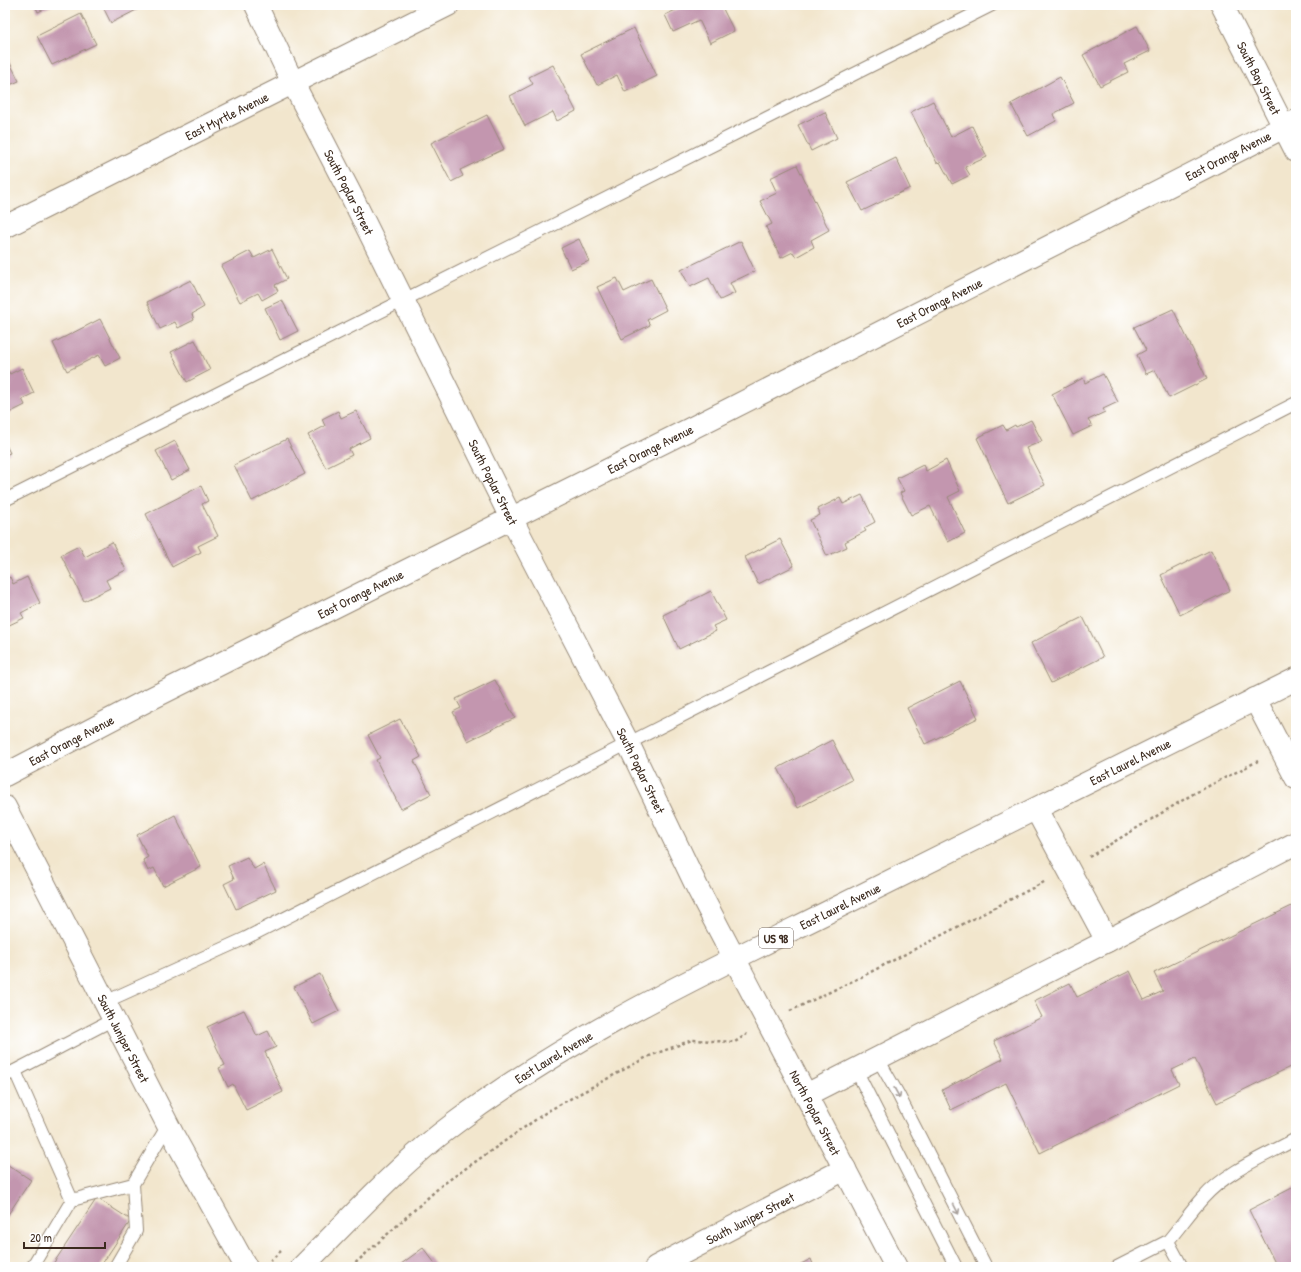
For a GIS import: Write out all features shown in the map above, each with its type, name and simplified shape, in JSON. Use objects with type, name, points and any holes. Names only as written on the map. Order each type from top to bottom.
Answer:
[{"type":"street","name":"South Poplar Street","points":[[256,5],[293,83],[404,300],[511,518],[628,743],[698,889],[735,958]]},
{"type":"street","name":"East Myrtle Avenue","points":[[5,227],[448,5]]},
{"type":"street","name":"South Bay Street","points":[[1222,5],[1290,124],[1296,151]]},
{"type":"street","name":"East Orange Avenue","points":[[5,775],[146,701],[736,406],[1290,124]]},
{"type":"street","name":"East Laurel Avenue","points":[[302,1267],[411,1159],[454,1123],[570,1046],[619,1017],[1296,679]]},
{"type":"street","points":[[1255,700],[1296,778]]},
{"type":"street","name":"South Juniper Street","points":[[5,807],[168,1125],[246,1267]]},
{"type":"street","points":[[1036,809],[1107,941]]},
{"type":"street","points":[[806,1096],[1296,843]]},
{"type":"street","name":"North Poplar Street","points":[[735,958],[766,1022],[896,1267]]},
{"type":"street","name":"South Juniper Street","points":[[656,1267],[845,1169]]},
{"type":"lane","points":[[5,500],[992,5]]},
{"type":"lane","points":[[72,1200],[10,1074],[110,1010],[246,938],[1296,403]]},
{"type":"lane","points":[[878,1059],[898,1094],[986,1267]]},
{"type":"lane","points":[[856,1070],[956,1267]]},
{"type":"lane","points":[[115,1267],[136,1231],[133,1184],[168,1125]]},
{"type":"lane","points":[[1117,1267],[1168,1241],[1203,1198],[1217,1185],[1233,1174],[1296,1139]]},
{"type":"lane","points":[[32,1267],[72,1200],[133,1184]]},
{"type":"lane","points":[[1168,1241],[1182,1267]]},
{"type":"path","points":[[351,1267],[442,1185],[548,1111],[647,1056],[692,1040],[734,1042],[766,1022],[862,976],[1068,869],[1193,794],[1281,750]]},
{"type":"building","points":[[35,5],[53,5],[38,12]]},
{"type":"building","points":[[102,5],[146,5],[111,23]]},
{"type":"building","points":[[686,5],[721,5],[734,31],[710,43],[699,20],[673,32],[665,15]]},
{"type":"building","points":[[81,14],[96,44],[52,65],[37,36]]},
{"type":"building","points":[[1137,26],[1150,51],[1124,64],[1128,72],[1100,86],[1083,55]]},
{"type":"building","points":[[634,28],[657,76],[625,92],[617,75],[597,85],[581,54]]},
{"type":"building","points":[[5,53],[19,81],[5,87]]},
{"type":"building","points":[[553,65],[576,111],[557,121],[553,112],[525,126],[510,96],[533,84],[529,77]]},
{"type":"building","points":[[1060,77],[1074,103],[1053,114],[1056,121],[1028,136],[1011,104]]},
{"type":"building","points":[[933,101],[951,137],[972,126],[987,157],[965,167],[970,175],[952,184],[940,162],[937,163],[911,112]]},
{"type":"building","points":[[825,112],[837,138],[811,151],[798,125]]},
{"type":"building","points":[[487,115],[504,149],[460,170],[463,176],[451,182],[431,143]]},
{"type":"building","points":[[896,158],[910,188],[862,211],[847,182]]},
{"type":"building","points":[[797,165],[829,230],[811,240],[814,247],[796,257],[793,252],[781,258],[766,227],[772,224],[760,201],[777,193],[770,178]]},
{"type":"building","points":[[579,239],[589,261],[571,269],[561,248]]},
{"type":"building","points":[[741,241],[755,271],[730,283],[735,293],[720,300],[709,278],[690,287],[681,270]]},
{"type":"building","points":[[272,249],[287,279],[275,285],[278,291],[262,300],[258,293],[240,302],[221,266],[250,251],[254,258]]},
{"type":"building","points":[[617,278],[624,292],[651,279],[666,310],[647,320],[650,325],[622,339],[597,287]]},
{"type":"building","points":[[191,280],[204,307],[192,314],[194,320],[178,328],[175,322],[160,329],[147,302]]},
{"type":"building","points":[[282,300],[298,331],[280,340],[265,308]]},
{"type":"building","points":[[1173,309],[1207,379],[1169,398],[1155,370],[1146,374],[1137,355],[1146,350],[1134,327]]},
{"type":"building","points":[[100,319],[120,358],[105,366],[99,355],[67,371],[53,343]]},
{"type":"building","points":[[195,340],[210,370],[187,382],[171,352]]},
{"type":"building","points":[[5,367],[10,374],[22,368],[34,393],[22,399],[25,405],[9,413],[5,408]]},
{"type":"building","points":[[1103,374],[1118,402],[1103,409],[1105,412],[1088,420],[1092,426],[1073,435],[1052,394],[1083,378],[1085,383]]},
{"type":"building","points":[[338,411],[341,418],[356,411],[370,438],[349,449],[352,455],[326,468],[308,435],[325,426],[322,419]]},
{"type":"building","points":[[1031,420],[1042,441],[1026,448],[1045,485],[1008,503],[977,438],[1003,425],[1006,430],[1015,425],[1016,427]]},
{"type":"building","points":[[287,439],[305,474],[252,501],[234,465]]},
{"type":"building","points":[[175,441],[190,470],[171,480],[156,451]]},
{"type":"building","points":[[5,443],[10,453],[5,455]]},
{"type":"building","points":[[946,460],[960,491],[948,497],[965,533],[948,542],[930,506],[911,515],[900,493],[904,491],[897,478],[923,465],[926,471]]},
{"type":"building","points":[[201,486],[208,501],[202,504],[218,536],[198,546],[201,552],[172,567],[146,514]]},
{"type":"building","points":[[862,495],[875,522],[864,528],[866,531],[845,542],[847,547],[827,556],[810,520],[820,515],[818,509],[840,498],[843,504]]},
{"type":"building","points":[[1296,509],[1296,519],[1292,511]]},
{"type":"building","points":[[780,539],[794,566],[758,584],[745,557]]},
{"type":"building","points":[[112,542],[126,570],[106,580],[110,588],[84,601],[61,555],[79,546],[85,557]]},
{"type":"building","points":[[1211,550],[1230,590],[1180,615],[1161,575]]},
{"type":"building","points":[[10,577],[13,584],[27,577],[40,603],[21,613],[24,618],[5,627],[5,580]]},
{"type":"building","points":[[711,591],[726,620],[713,626],[716,631],[679,649],[663,615]]},
{"type":"building","points":[[1083,617],[1103,657],[1051,683],[1031,643]]},
{"type":"building","points":[[495,680],[515,718],[468,741],[453,712],[461,708],[456,699]]},
{"type":"building","points":[[960,681],[978,718],[925,744],[907,708]]},
{"type":"building","points":[[400,719],[421,757],[414,761],[431,794],[401,809],[376,760],[380,758],[368,735]]},
{"type":"building","points":[[832,740],[852,780],[798,808],[778,768]]},
{"type":"building","points":[[175,815],[201,867],[163,886],[154,868],[148,871],[143,860],[148,857],[137,835]]},
{"type":"building","points":[[247,857],[254,869],[263,864],[276,890],[236,909],[224,884],[234,879],[228,866]]},
{"type":"building","points":[[1296,904],[1296,1064],[1217,1103],[1195,1059],[1172,1070],[1179,1084],[1040,1153],[1006,1083],[951,1110],[942,1090],[1003,1059],[994,1041],[1042,1017],[1034,1001],[1070,983],[1077,997],[1130,971],[1144,1000],[1163,991],[1154,973]]},
{"type":"building","points":[[320,974],[339,1011],[313,1024],[294,987]]},
{"type":"building","points":[[244,1010],[257,1036],[268,1031],[276,1047],[265,1052],[283,1092],[246,1110],[233,1084],[228,1087],[219,1068],[225,1065],[207,1027]]},
{"type":"building","points":[[5,1163],[31,1180],[5,1219]]},
{"type":"building","points":[[1296,1186],[1296,1267],[1277,1267],[1249,1210]]},
{"type":"building","points":[[97,1198],[131,1220],[100,1267],[51,1267]]},
{"type":"building","points":[[423,1248],[438,1267],[397,1267]]},
{"type":"building","points":[[811,1259],[814,1267],[795,1267]]}]
